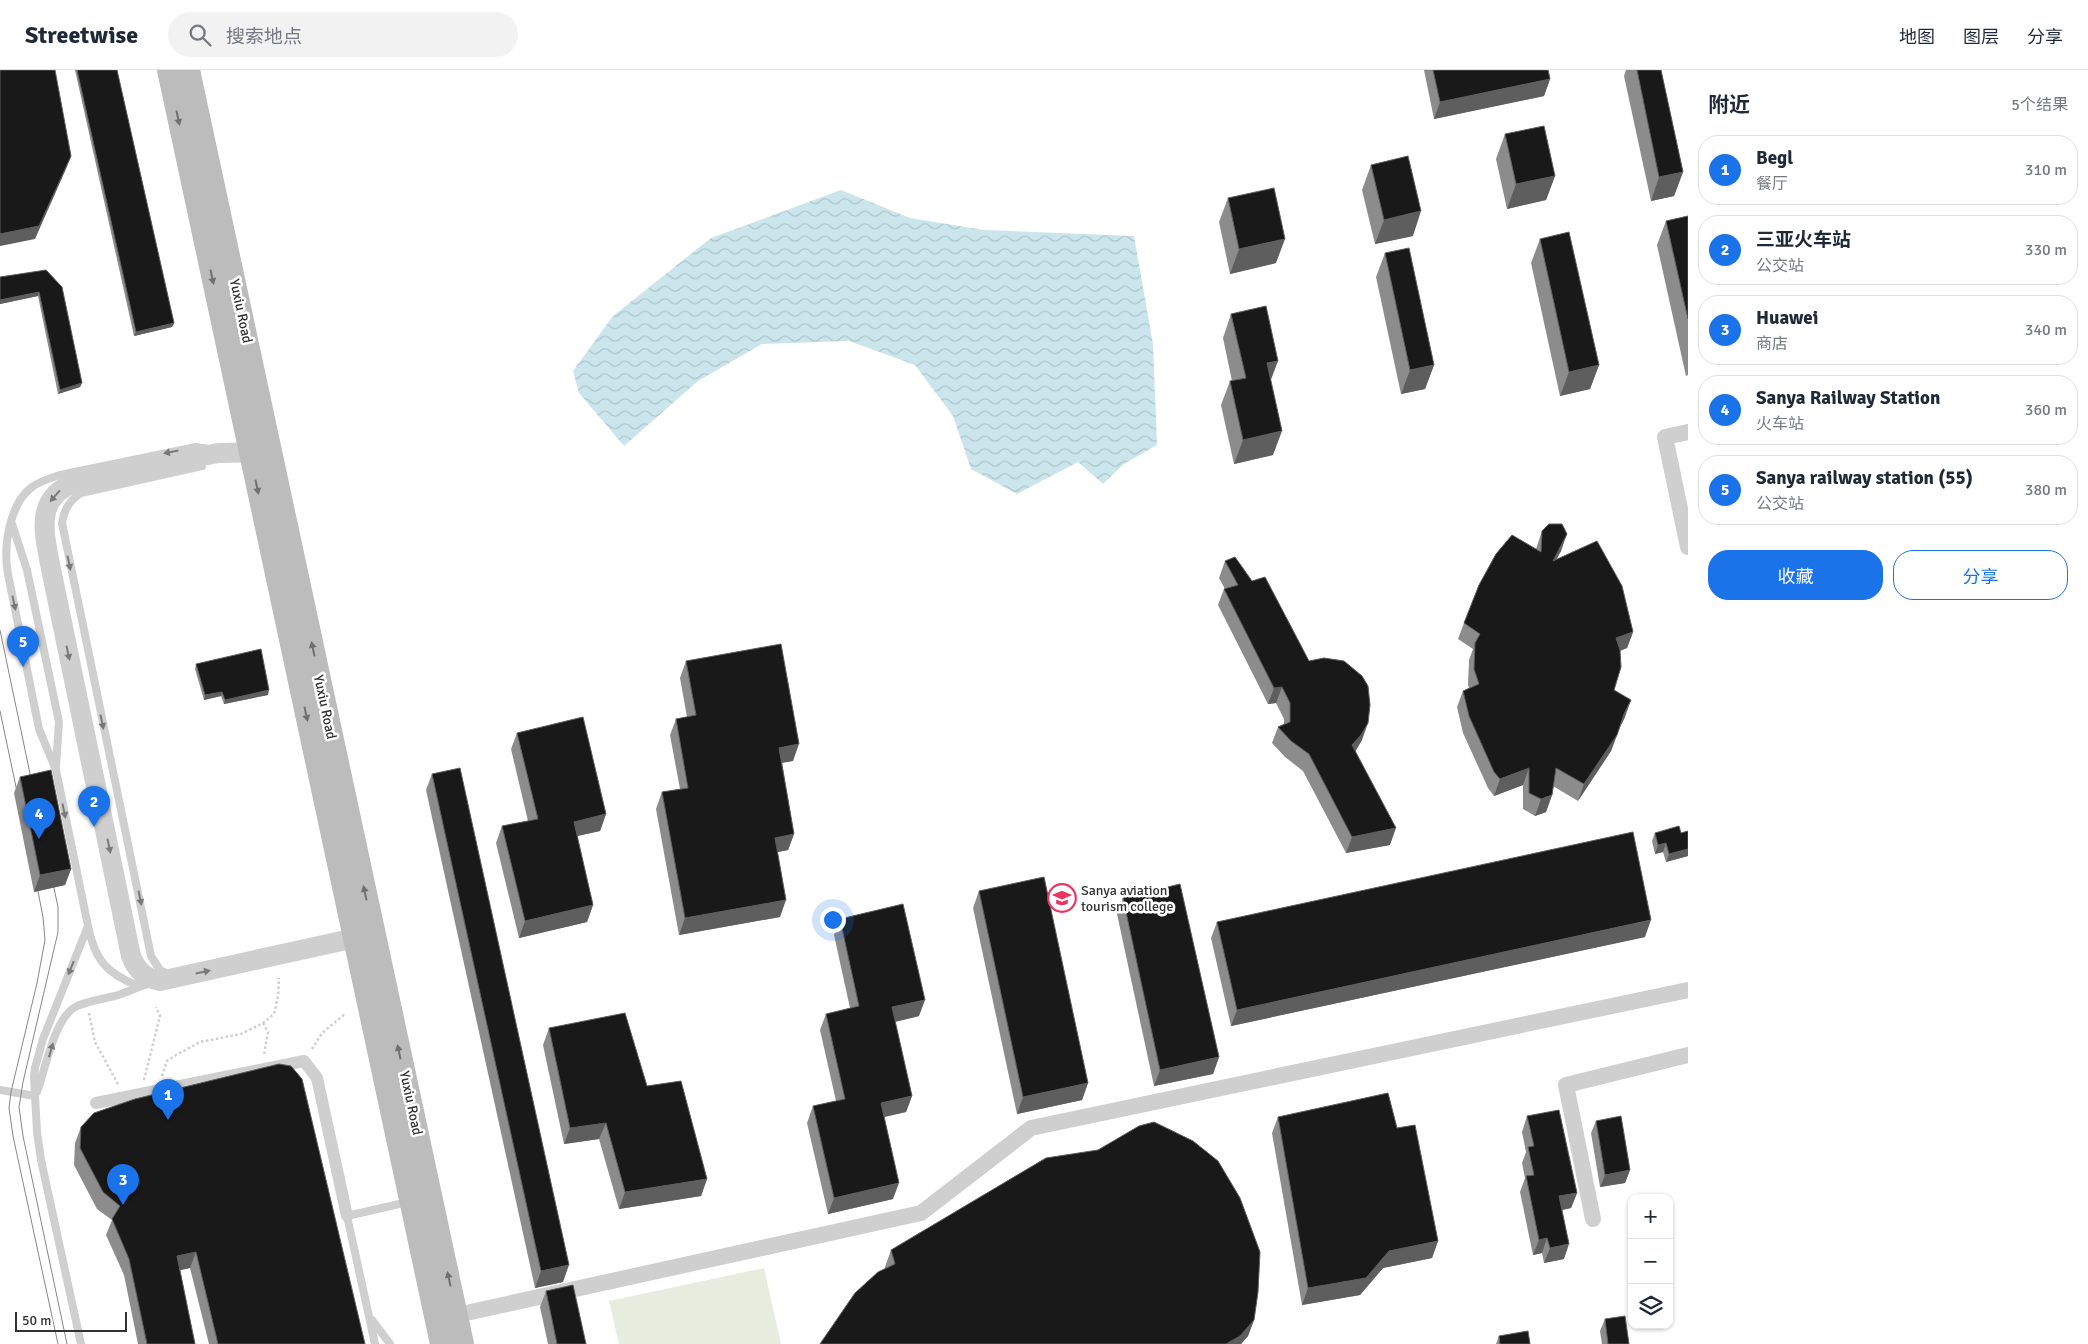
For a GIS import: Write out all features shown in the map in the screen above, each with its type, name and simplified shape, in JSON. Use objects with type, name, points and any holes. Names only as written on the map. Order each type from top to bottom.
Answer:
[{"type":"main road","name":"Yuxiu Road","points":[[168,70],[260,452],[364,936],[463,1344]]},
{"type":"main road","name":"Yuxiu Road","points":[[189,70],[260,452]]},
{"type":"main road","name":"Yuxiu Road","points":[[364,936],[410,1201],[441,1344]]},
{"type":"street","points":[[1688,432],[1665,437],[1688,547]]},
{"type":"street","points":[[260,452],[218,452],[65,486],[51,499],[44,521],[51,569],[132,956],[139,971],[152,980],[168,979],[364,936]]},
{"type":"street","points":[[457,1315],[922,1213],[1031,1128],[1688,990]]},
{"type":"street","points":[[1593,1220],[1566,1085],[1688,1055]]},
{"type":"street","points":[[96,1103],[304,1061],[317,1078],[347,1216]]},
{"type":"lane","points":[[138,986],[117,976],[106,968],[92,946],[56,770],[39,729],[3,559],[12,522],[22,497],[32,487],[60,474],[196,447],[218,452]]},
{"type":"lane","points":[[12,522],[28,570],[59,722],[56,770]]},
{"type":"lane","points":[[81,1344],[42,1160],[34,1078],[43,1039],[88,926]]},
{"type":"lane","points":[[35,1096],[57,1028],[67,1012],[76,1006],[119,994],[138,986],[168,979]]},
{"type":"lane","points":[[0,1090],[35,1096]]},
{"type":"lane","points":[[375,1344],[347,1216],[410,1201]]},
{"type":"lane","points":[[369,1316],[390,1344]]},
{"type":"path","points":[[157,1090],[167,1061],[176,1055],[200,1042],[241,1034],[263,1023],[274,1014],[279,978]]},
{"type":"path","points":[[138,1094],[160,1016],[156,1007]]},
{"type":"path","points":[[89,1010],[95,1042],[125,1097]]},
{"type":"path","points":[[304,1061],[322,1033],[346,1013]]},
{"type":"path","points":[[262,1069],[268,1032],[263,1023]]},
{"type":"shaded area","points":[[764,1268],[781,1344],[619,1344],[609,1301]]},
{"type":"water","points":[[841,190],[910,218],[984,230],[1134,236],[1153,344],[1157,445],[1124,464],[1103,484],[1078,462],[1017,494],[971,469],[953,416],[915,365],[849,341],[762,344],[698,381],[624,446],[579,393],[573,371],[613,316],[711,238]]},
{"type":"building","points":[[0,70],[55,70],[71,156],[39,226],[0,234]]},
{"type":"building","points":[[77,70],[117,70],[174,323],[136,332]]},
{"type":"building","points":[[1433,70],[1548,70],[1550,79],[1440,102]]},
{"type":"building","points":[[1637,70],[1661,70],[1683,172],[1659,177]]},
{"type":"building","points":[[1544,126],[1555,176],[1516,184],[1505,134]]},
{"type":"building","points":[[1408,156],[1421,211],[1384,220],[1371,165]]},
{"type":"building","points":[[1274,188],[1285,239],[1239,249],[1228,198]]},
{"type":"building","points":[[1688,216],[1688,319],[1666,221]]},
{"type":"building","points":[[1569,232],[1599,365],[1569,372],[1540,239]]},
{"type":"building","points":[[1409,248],[1434,365],[1410,370],[1385,253]]},
{"type":"building","points":[[46,270],[62,287],[82,383],[60,390],[39,292],[0,300],[0,277]]},
{"type":"building","points":[[1266,306],[1278,361],[1267,363],[1282,431],[1243,440],[1230,381],[1246,378],[1231,314]]},
{"type":"building","points":[[1549,524],[1562,524],[1567,534],[1553,561],[1597,541],[1622,586],[1633,632],[1616,638],[1620,650],[1621,667],[1614,690],[1631,700],[1617,735],[1584,784],[1556,768],[1552,795],[1541,799],[1529,793],[1529,768],[1500,779],[1494,772],[1469,716],[1463,691],[1479,684],[1474,669],[1475,643],[1480,634],[1464,623],[1479,585],[1496,554],[1512,535],[1541,552],[1542,531]]},
{"type":"building","points":[[1235,557],[1252,581],[1265,577],[1309,661],[1324,658],[1344,661],[1362,676],[1368,686],[1370,705],[1368,723],[1352,745],[1396,828],[1352,837],[1309,754],[1291,741],[1278,727],[1290,722],[1290,703],[1282,687],[1274,688],[1224,589],[1238,585],[1225,561]]},
{"type":"building","points":[[781,644],[799,744],[779,748],[794,834],[775,838],[786,900],[685,918],[662,792],[688,788],[676,719],[696,715],[686,661]]},
{"type":"building","points":[[261,649],[269,690],[225,700],[222,692],[205,695],[196,664]]},
{"type":"building","points":[[583,717],[606,814],[574,822],[593,905],[525,921],[502,826],[538,819],[517,733]]},
{"type":"building","points":[[460,768],[569,1265],[541,1271],[432,774]]},
{"type":"building","points":[[51,770],[71,869],[40,875],[20,777]]},
{"type":"building","points":[[1679,826],[1681,833],[1688,831],[1688,849],[1669,854],[1666,843],[1658,845],[1655,833]]},
{"type":"building","points":[[1633,832],[1651,920],[1237,1010],[1217,922]]},
{"type":"building","points":[[1044,877],[1088,1083],[1023,1097],[979,891]]},
{"type":"building","points":[[1180,884],[1219,1057],[1160,1070],[1123,898]]},
{"type":"building","points":[[903,904],[925,1000],[892,1007],[912,1096],[881,1103],[899,1183],[834,1198],[813,1106],[845,1099],[826,1014],[859,1006],[840,919]]},
{"type":"building","points":[[625,1013],[647,1086],[681,1081],[707,1179],[625,1192],[606,1123],[570,1128],[549,1028]]},
{"type":"building","points":[[279,1064],[291,1066],[302,1079],[365,1344],[218,1344],[196,1252],[177,1256],[195,1344],[147,1344],[129,1259],[112,1219],[120,1206],[103,1192],[80,1148],[81,1127],[94,1113],[135,1099]]},
{"type":"building","points":[[1388,1093],[1397,1128],[1415,1125],[1438,1241],[1389,1251],[1366,1278],[1308,1288],[1278,1117]]},
{"type":"building","points":[[1559,1110],[1577,1193],[1559,1196],[1569,1244],[1550,1248],[1547,1238],[1539,1240],[1526,1176],[1534,1175],[1528,1147],[1534,1146],[1527,1116]]},
{"type":"building","points":[[1621,1116],[1630,1170],[1605,1175],[1596,1121]]},
{"type":"building","points":[[1154,1122],[1193,1141],[1218,1161],[1240,1198],[1260,1252],[1258,1292],[1254,1320],[1240,1336],[1226,1344],[820,1344],[855,1293],[878,1272],[895,1264],[891,1250],[1046,1158],[1098,1150],[1139,1126]]},
{"type":"building","points":[[573,1285],[586,1344],[557,1344],[546,1291]]},
{"type":"building","points":[[1625,1316],[1629,1344],[1608,1344],[1605,1319]]},
{"type":"building","points":[[1528,1331],[1530,1344],[1500,1344],[1499,1336]]},
{"type":"tram line","points":[[0,630],[33,788]]},
{"type":"tram line","points":[[0,711],[19,801]]},
{"type":"tram line","points":[[51,874],[58,907],[58,932],[23,1082],[19,1107],[23,1136],[67,1344]]},
{"type":"tram line","points":[[35,876],[43,917],[45,940],[9,1108],[13,1136],[58,1344]]},
{"type":"place","name":"Sanya railway station (55)","points":[[23,667]]},
{"type":"place","name":"三亚火车站","points":[[94,827]]},
{"type":"place","name":"Sanya Railway Station","points":[[39,839]]},
{"type":"place","name":"Sanya aviation tourism college","points":[[1062,898]]},
{"type":"place","name":"Begl","points":[[168,1120]]},
{"type":"place","name":"Huawei","points":[[123,1205]]}]
